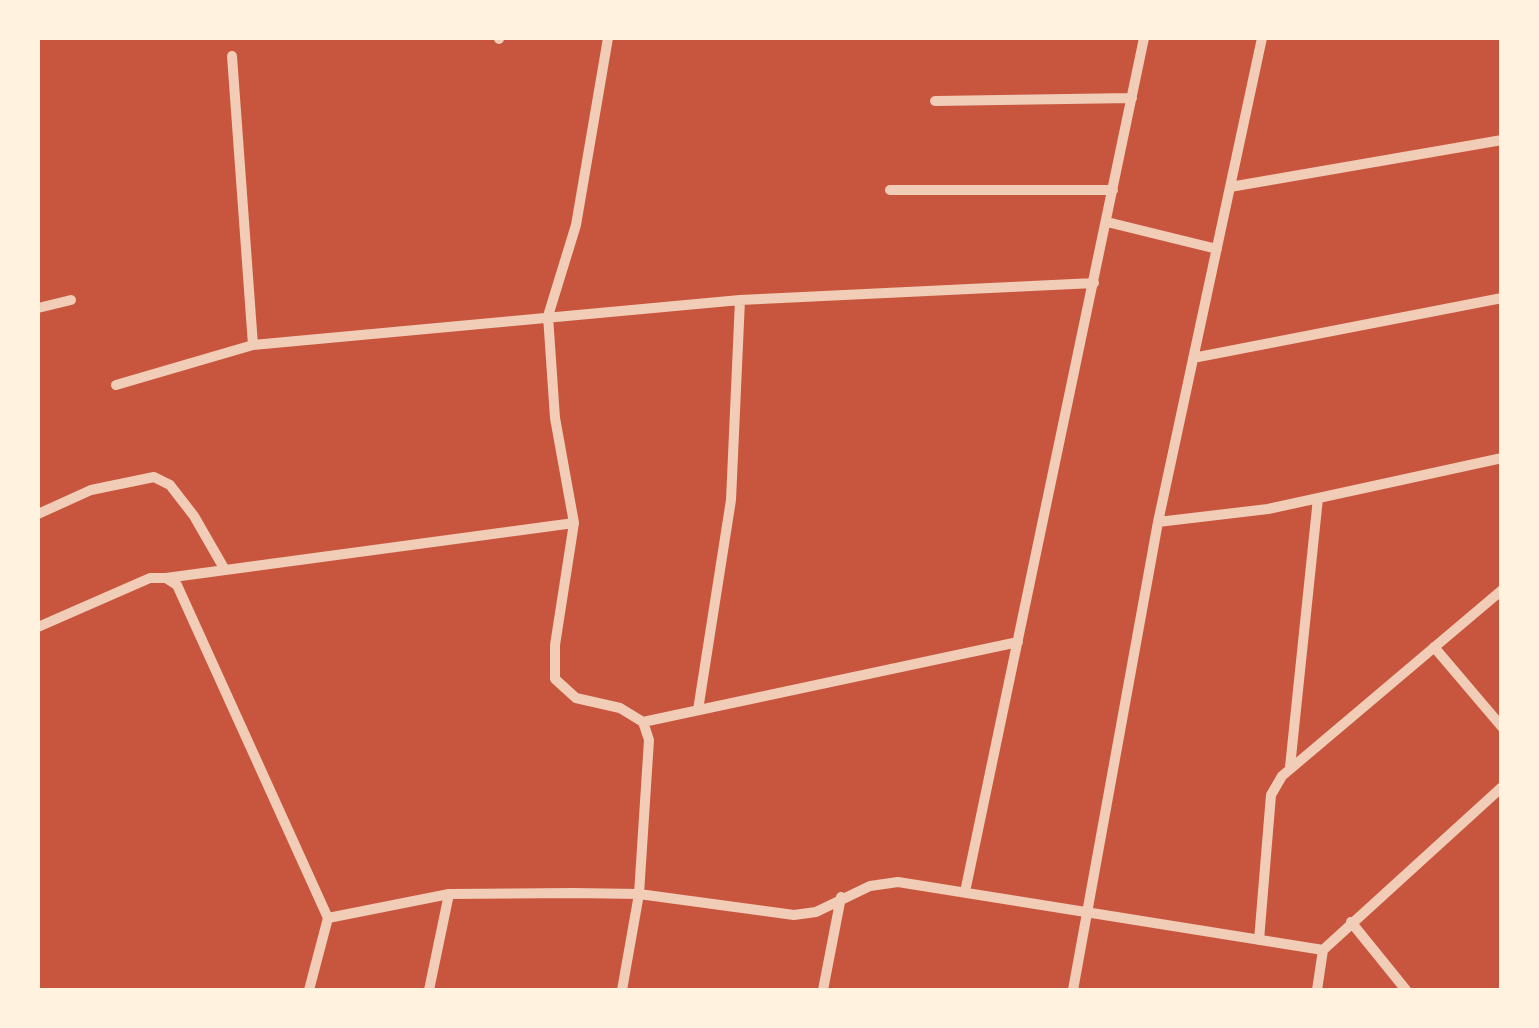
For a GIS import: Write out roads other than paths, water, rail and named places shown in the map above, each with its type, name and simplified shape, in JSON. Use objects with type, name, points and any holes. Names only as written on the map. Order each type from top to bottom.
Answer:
[{"type":"street","points":[[608,38],[576,226],[548,316],[555,418],[574,522],[555,645],[555,679],[576,698],[620,708],[643,722],[650,740],[639,894],[622,990]]},
{"type":"street","points":[[965,892],[1144,38]]},
{"type":"street","points":[[1073,990],[1158,522],[1262,38]]},
{"type":"street","points":[[232,56],[254,344]]},
{"type":"street","points":[[935,101],[1132,98]]},
{"type":"street","points":[[1230,187],[1502,140]]},
{"type":"street","points":[[890,190],[1113,190]]},
{"type":"street","points":[[1107,222],[1217,249]]},
{"type":"street","points":[[116,385],[254,344],[740,300],[1094,283]]},
{"type":"street","points":[[1193,358],[1502,298]]},
{"type":"street","points":[[38,308],[71,300]]},
{"type":"street","points":[[698,710],[731,500],[740,300]]},
{"type":"street","points":[[1158,522],[1318,498],[1502,458]]},
{"type":"street","points":[[38,514],[90,490],[154,476],[170,484],[225,570]]},
{"type":"street","points":[[1290,766],[1318,498]]},
{"type":"street","points":[[38,627],[150,578],[574,522]]},
{"type":"street","points":[[166,578],[177,585],[328,918],[309,990]]},
{"type":"street","points":[[1259,940],[1271,794],[1290,766],[1502,590]]},
{"type":"street","points":[[643,722],[1018,642]]},
{"type":"street","points":[[1434,647],[1502,727]]},
{"type":"street","points":[[1317,990],[1323,950],[1502,786]]},
{"type":"street","points":[[328,918],[449,894],[639,894],[794,915],[816,912],[841,897],[898,882],[1323,950]]},
{"type":"street","points":[[429,990],[449,894]]},
{"type":"street","points":[[823,990],[841,897]]},
{"type":"street","points":[[1351,922],[1406,990]]}]
